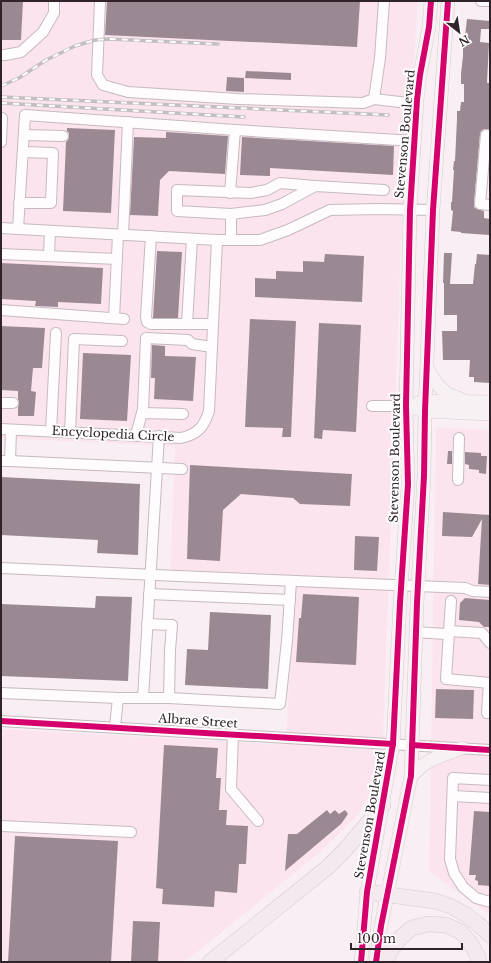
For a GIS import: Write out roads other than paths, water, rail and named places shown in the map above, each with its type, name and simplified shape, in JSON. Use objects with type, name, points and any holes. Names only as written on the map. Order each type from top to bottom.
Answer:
[{"type":"highway","points":[[210,962],[328,867],[345,850],[383,804]]},
{"type":"highway","points":[[368,892],[436,901],[465,914],[490,935]]},
{"type":"highway","points":[[386,962],[390,951],[412,928],[428,924],[446,925],[461,932],[471,944],[478,957],[478,962]]},
{"type":"main road","name":"Stevenson Boulevard","points":[[361,962],[368,892],[393,744],[408,484],[406,406],[410,210],[420,74],[429,27],[432,1]]},
{"type":"main road","points":[[376,962],[381,926],[411,776],[433,210],[448,1]]},
{"type":"main road","points":[[427,368],[436,383],[447,394],[470,402]]},
{"type":"main road","points":[[406,406],[490,402]]},
{"type":"main road","points":[[425,406],[490,414]]},
{"type":"main road","points":[[411,776],[433,759],[462,748]]},
{"type":"street","points":[[2,56],[21,52],[43,32],[54,13],[54,1]]},
{"type":"street","points":[[100,1],[97,75],[103,85],[128,92],[238,99],[363,103],[374,99],[417,104]]},
{"type":"street","points":[[374,99],[380,58],[384,1]]},
{"type":"street","points":[[482,1],[490,1]]},
{"type":"street","points":[[18,229],[25,115],[415,141]]},
{"type":"street","points":[[1,118],[1,142]]},
{"type":"street","points":[[1,310],[119,319],[117,259],[128,122]]},
{"type":"street","points":[[230,193],[235,130]]},
{"type":"street","points":[[24,135],[62,136]]},
{"type":"street","points":[[490,136],[486,135],[480,204],[490,204]]},
{"type":"street","points":[[19,203],[51,203],[53,153],[23,152]]},
{"type":"street","points":[[316,186],[282,204],[265,210],[231,214],[177,211],[177,190],[251,194],[267,190],[280,182],[316,186],[384,190]]},
{"type":"street","points":[[1,228],[192,239],[260,240],[288,230],[330,210],[433,210]]},
{"type":"street","points":[[231,214],[231,240]]},
{"type":"street","points":[[49,256],[50,231]]},
{"type":"street","points":[[151,236],[146,317],[147,322],[151,324],[213,324]]},
{"type":"street","points":[[187,324],[192,239]]},
{"type":"street","name":"Encyclopedia Circle","points":[[6,429],[181,438],[190,436],[199,430],[206,422],[209,411],[217,240]]},
{"type":"street","points":[[1,254],[117,259]]},
{"type":"street","points":[[51,431],[56,333]]},
{"type":"street","points":[[136,435],[143,409],[146,338],[188,340],[192,344],[212,347]]},
{"type":"street","points":[[70,432],[74,339],[122,341]]},
{"type":"street","points":[[1,403],[14,403]]},
{"type":"street","points":[[372,406],[406,406]]},
{"type":"street","points":[[142,413],[184,414]]},
{"type":"street","points":[[6,429],[5,461],[182,469]]},
{"type":"street","points":[[142,698],[159,436]]},
{"type":"street","points":[[458,480],[459,438]]},
{"type":"street","points":[[1,568],[465,588],[473,591],[490,592]]},
{"type":"street","points":[[1,693],[118,698],[170,698],[280,704],[287,641],[291,581]]},
{"type":"street","points":[[149,594],[290,600]]},
{"type":"street","points":[[451,601],[446,679],[490,683],[487,713],[490,713]]},
{"type":"street","points":[[147,624],[172,625],[170,650],[170,698]]},
{"type":"street","points":[[416,632],[445,634],[449,632],[482,633],[490,643]]},
{"type":"street","points":[[115,727],[118,698]]},
{"type":"street","name":"Albrae Street","points":[[1,721],[490,750]]},
{"type":"street","points":[[233,734],[231,789],[258,821]]},
{"type":"street","points":[[490,780],[454,778],[450,859],[454,874],[463,887],[476,898],[490,902]]},
{"type":"street","points":[[453,796],[490,798]]},
{"type":"street","points":[[1,826],[131,832]]},
{"type":"railway","points":[[1,86],[19,78],[46,60],[75,46],[95,40],[109,39],[218,44]]},
{"type":"railway","points":[[1,97],[388,115]]},
{"type":"railway","points":[[1,103],[244,117]]}]
